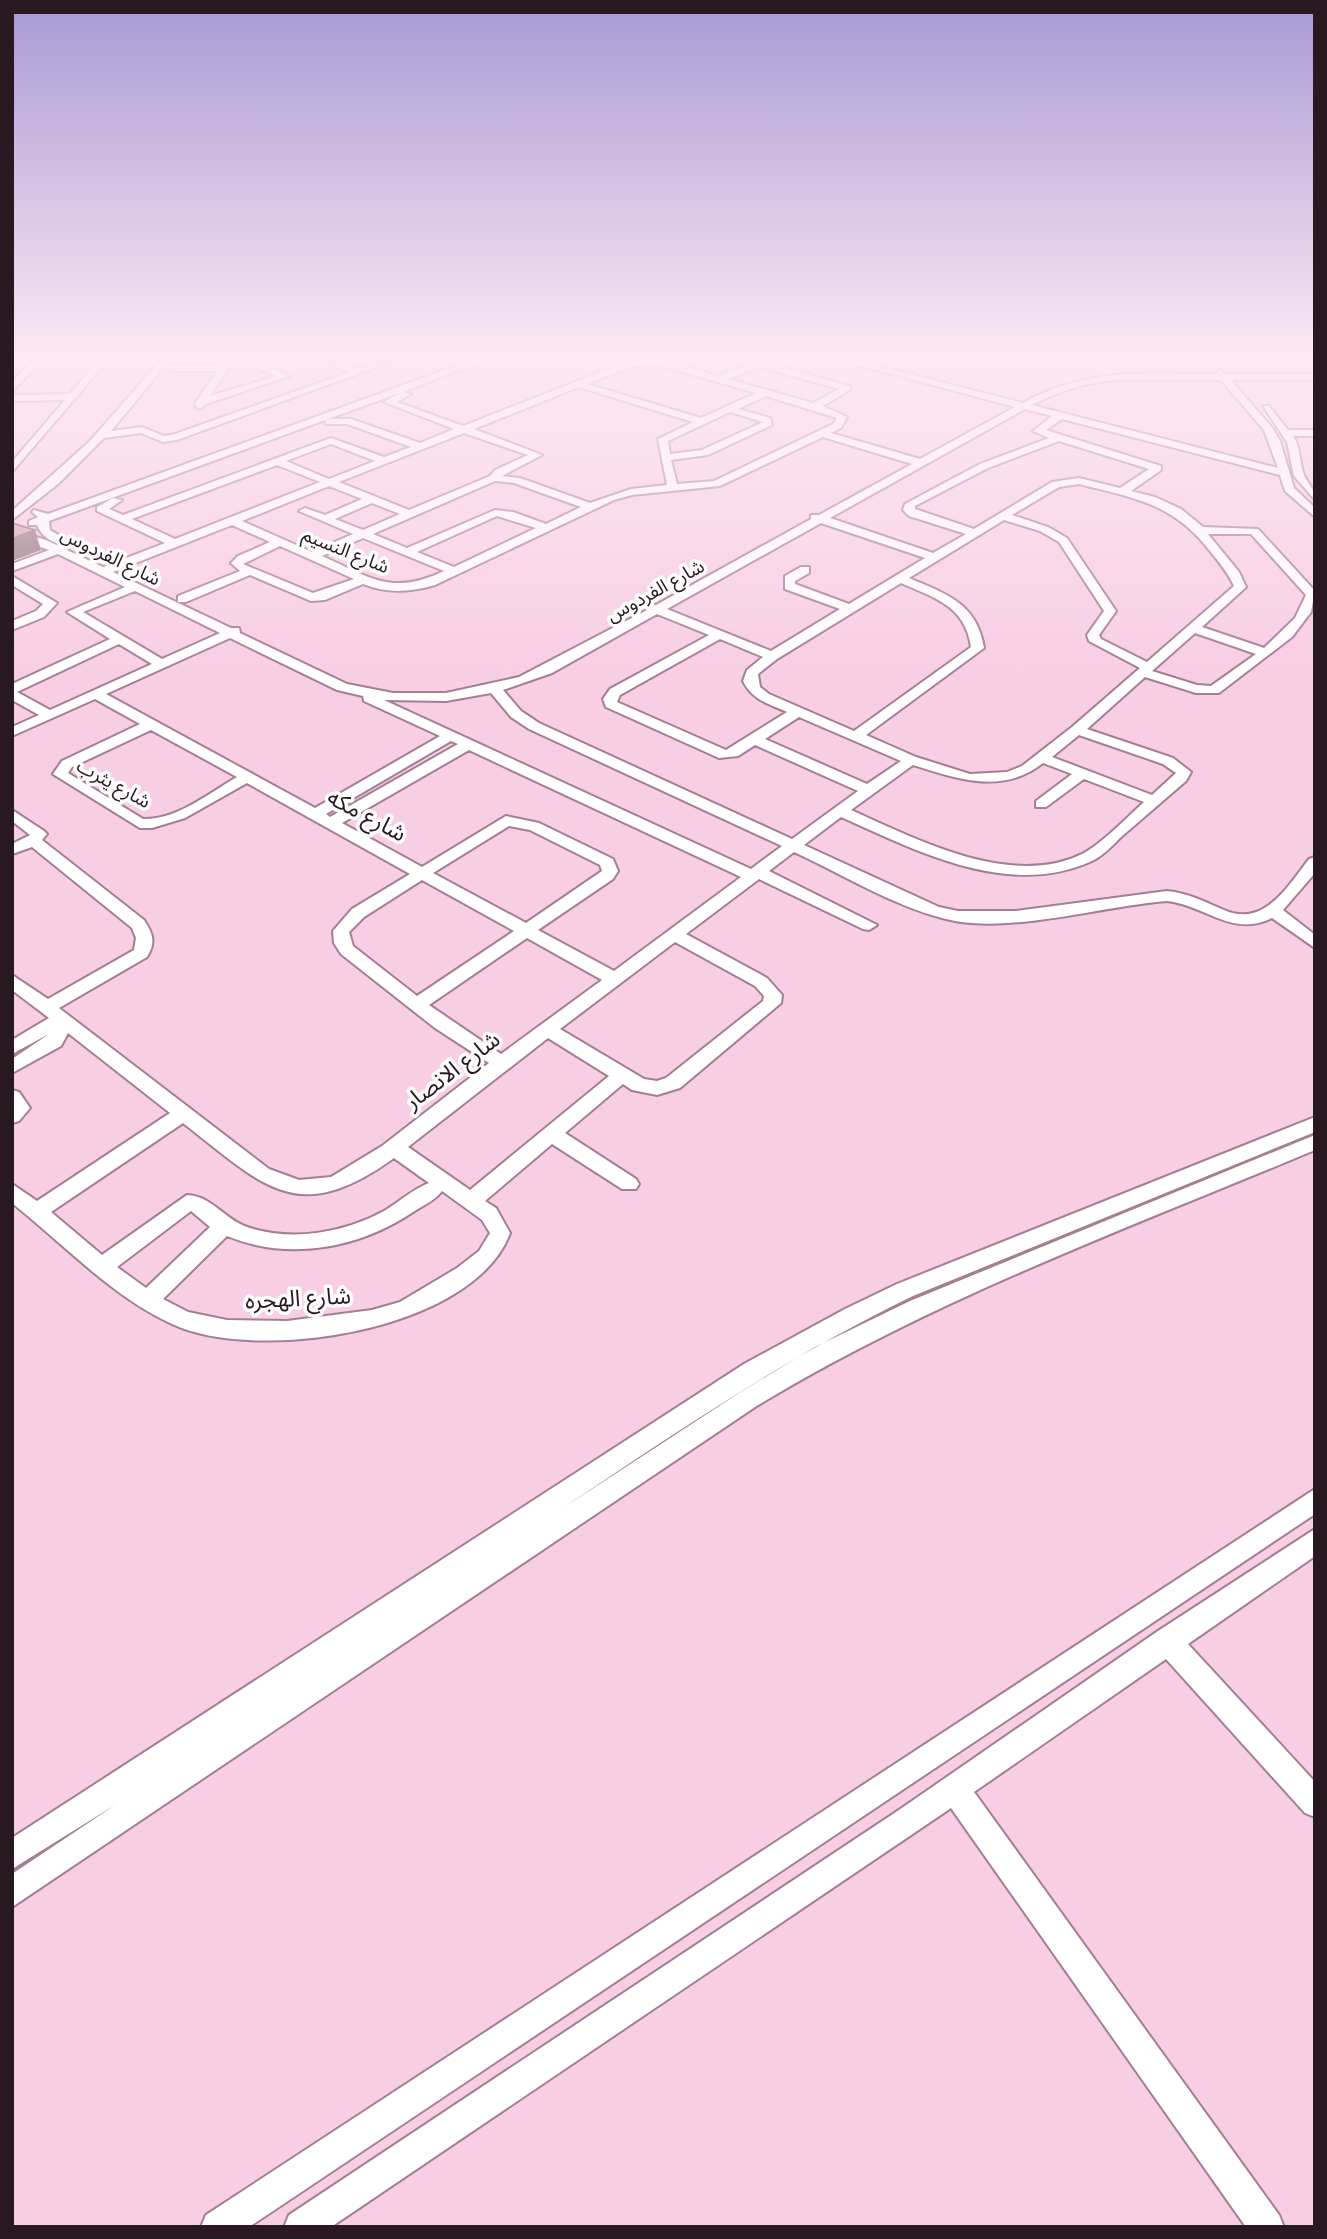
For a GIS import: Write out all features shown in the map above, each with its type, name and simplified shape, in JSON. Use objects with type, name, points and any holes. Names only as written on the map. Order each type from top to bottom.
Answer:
[{"type":"street","points":[[12,519],[72,464]]},
{"type":"street","points":[[12,519],[41,516],[58,500],[68,477],[79,464]]},
{"type":"street","points":[[58,500],[160,464]]},
{"type":"street","points":[[12,532],[41,516],[198,464]]},
{"type":"street","points":[[175,543],[103,511],[102,507],[212,464]]},
{"type":"street","points":[[122,519],[267,464]]},
{"type":"street","points":[[285,464],[411,514]]},
{"type":"street","points":[[109,569],[377,464]]},
{"type":"street","points":[[495,478],[499,472],[516,464]]},
{"type":"street","points":[[667,464],[673,489]]},
{"type":"street","name":"شارع النسيم","points":[[233,521],[364,579],[391,588],[412,588],[620,494],[716,484],[757,464]]},
{"type":"street","name":"شارع الفردوس","points":[[41,516],[45,532],[135,587],[325,680],[359,692],[426,696],[495,690],[548,670],[652,607],[912,464]]},
{"type":"street","points":[[976,533],[913,514],[909,510],[910,504],[988,464]]},
{"type":"street","points":[[1122,492],[1157,468],[1145,464]]},
{"type":"street","points":[[1252,464],[1285,473]]},
{"type":"street","points":[[1282,464],[1289,489],[1315,514]]},
{"type":"street","points":[[1297,464],[1299,476],[1315,497]]},
{"type":"street","points":[[162,477],[180,477]]},
{"type":"street","points":[[313,556],[495,478],[516,480],[590,507]]},
{"type":"street","points":[[1079,481],[1122,492],[1164,504],[1187,517],[1235,575],[1240,587],[1077,730],[1027,769],[990,779],[949,774],[797,712],[764,696],[750,681],[752,673],[772,656],[1062,482],[1079,481]]},
{"type":"street","points":[[325,519],[372,499]]},
{"type":"street","points":[[306,511],[454,571]]},
{"type":"street","points":[[408,552],[495,513],[509,514],[546,528]]},
{"type":"street","points":[[1003,516],[1044,528],[1063,540],[1110,611],[1093,635],[1095,641],[1145,669],[1196,689],[1214,690],[1285,638],[1305,613],[1312,595],[1254,531],[1200,530]]},
{"type":"street","points":[[816,517],[935,558]]},
{"type":"street","name":"شارع الفردوس","points":[[12,532],[182,599],[365,684],[393,688],[486,683],[515,674],[652,607]]},
{"type":"street","points":[[279,542],[239,560],[238,566],[311,597],[321,597],[364,579]]},
{"type":"street","points":[[12,568],[59,550]]},
{"type":"street","points":[[805,570],[787,583],[796,590],[851,609]]},
{"type":"street","points":[[182,599],[248,572]]},
{"type":"street","points":[[856,736],[978,648],[976,635],[955,602],[901,579]]},
{"type":"street","points":[[12,580],[51,603],[40,614],[12,626]]},
{"type":"street","points":[[135,587],[73,612],[163,665]]},
{"type":"street","points":[[652,607],[772,656]]},
{"type":"street","points":[[12,732],[242,628]]},
{"type":"street","points":[[1194,629],[1266,653]]},
{"type":"street","points":[[718,635],[615,692],[610,699],[611,704],[715,753],[733,753],[797,712]]},
{"type":"street","points":[[12,691],[118,640]]},
{"type":"street","points":[[495,690],[516,714],[534,726],[933,911],[963,918],[984,919],[1160,896],[1190,900],[1238,920],[1260,920],[1273,911],[1315,863]]},
{"type":"street","points":[[12,691],[50,715]]},
{"type":"street","points":[[359,692],[449,737],[869,925]]},
{"type":"street","name":"شارع مكه","points":[[96,694],[614,979]]},
{"type":"street","name":"شارع يثرب","points":[[152,724],[67,764],[60,774],[140,822],[149,824],[164,822],[246,778]]},
{"type":"street","points":[[840,811],[969,863],[990,868],[1034,871],[1055,869],[1089,857],[1181,778],[1182,769],[1077,730]]},
{"type":"street","points":[[316,814],[449,737]]},
{"type":"street","points":[[755,740],[868,790]]},
{"type":"street","points":[[332,822],[467,745]]},
{"type":"street","points":[[1042,758],[1154,801]]},
{"type":"street","name":"شارع الانصار","points":[[12,981],[262,1174],[289,1186],[319,1187],[334,1184],[392,1146],[673,934],[911,760]]},
{"type":"street","points":[[1041,804],[1083,774]]},
{"type":"street","points":[[12,814],[37,831],[38,837],[12,849]]},
{"type":"street","points":[[417,1005],[607,876],[610,871],[607,862],[534,825],[517,820],[498,824],[358,913],[346,924],[340,937],[347,950],[417,1005],[458,1036],[502,1063]]},
{"type":"street","points":[[12,1048],[141,953],[146,944],[145,934],[138,923],[34,841]]},
{"type":"street","points":[[1273,911],[1315,943]]},
{"type":"street","points":[[546,1029],[639,1086],[656,1088],[673,1083],[772,1003],[773,995],[761,982],[673,934]]},
{"type":"street","points":[[12,1067],[55,1042],[59,1033],[55,1016]]},
{"type":"street","points":[[471,1201],[622,1075]]},
{"type":"street","points":[[12,1097],[20,1108],[12,1116]]},
{"type":"street","points":[[37,1211],[184,1112]]},
{"type":"street","points":[[12,1855],[341,1643],[731,1384],[811,1337],[905,1290],[1315,1124]]},
{"type":"street","points":[[551,1134],[629,1184]]},
{"type":"street","points":[[12,1892],[350,1663],[747,1401],[823,1354],[918,1307],[1315,1142]]},
{"type":"street","name":"شارع الهجره","points":[[12,1192],[146,1301],[186,1320],[216,1326],[312,1328],[394,1314],[458,1279],[482,1262],[496,1246],[499,1233],[496,1223],[471,1201],[392,1146]]},
{"type":"street","points":[[101,1267],[187,1203],[202,1205],[223,1226],[277,1242],[330,1239],[375,1225],[433,1189]]},
{"type":"street","points":[[146,1301],[223,1226]]},
{"type":"street","points":[[218,2227],[1315,1500]]},
{"type":"street","points":[[301,2227],[954,1788],[1315,1541]]},
{"type":"street","points":[[1167,1640],[1315,1803]]},
{"type":"street","points":[[954,1788],[1267,2227]]},
{"type":"building","points":[[12,523],[35,530],[12,539]]}]
